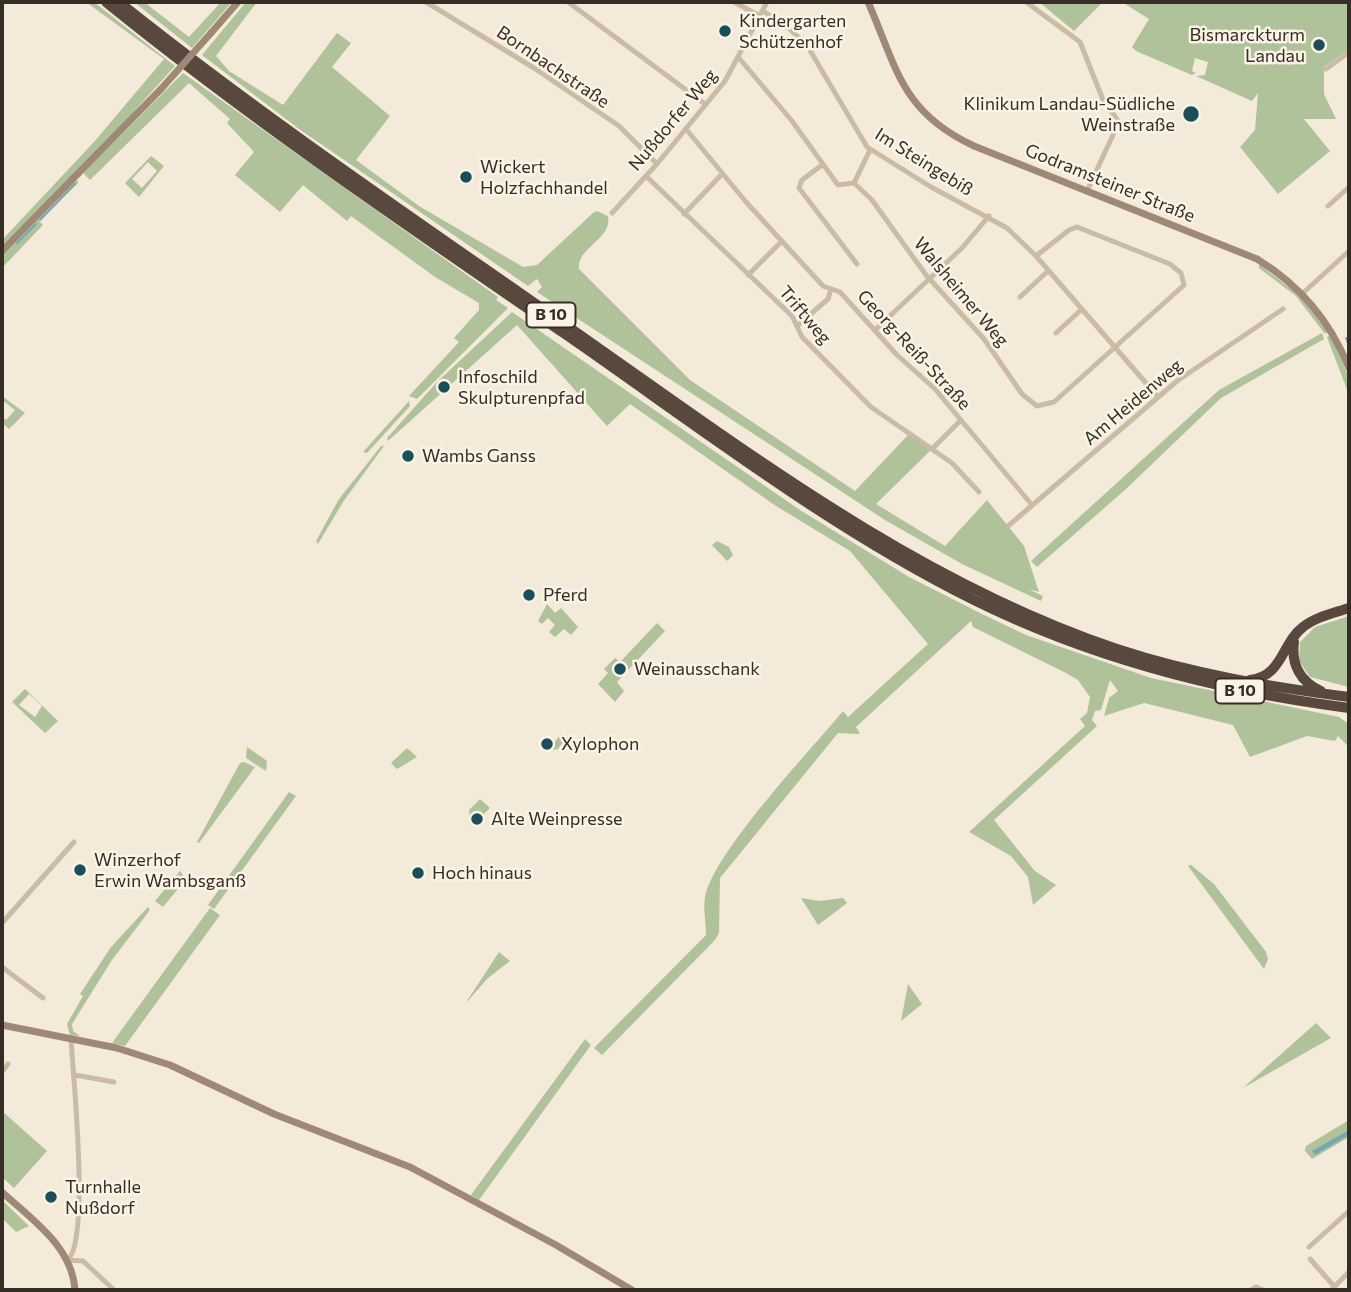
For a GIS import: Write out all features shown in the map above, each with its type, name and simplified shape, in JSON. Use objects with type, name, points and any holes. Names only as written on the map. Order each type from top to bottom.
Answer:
[{"type":"highway","name":"B 10","points":[[106,2],[201,78],[329,172],[790,489],[916,569],[1030,625],[1154,671],[1248,693],[1349,708]]},
{"type":"highway","name":"B 10","points":[[119,2],[327,160],[789,478],[896,547],[983,595],[1058,627],[1149,659],[1235,680],[1349,697]]},
{"type":"highway","points":[[1235,680],[1258,679],[1270,672],[1279,663],[1299,631],[1311,621],[1349,608]]},
{"type":"highway","points":[[1299,631],[1293,652],[1298,673],[1316,689],[1335,695]]},
{"type":"highway","points":[[1326,705],[1349,716]]},
{"type":"street","points":[[2,251],[161,89],[238,2]]},
{"type":"street","name":"Bornbachstraße","points":[[426,2],[534,68],[619,126],[657,164]]},
{"type":"street","points":[[568,2],[705,104]]},
{"type":"street","name":"Im Steingebiß","points":[[734,2],[790,29],[808,47],[857,134],[870,150],[1007,228],[1036,256],[1158,397]]},
{"type":"street","name":"Nußdorfer Weg","points":[[611,213],[657,164],[705,104],[739,58],[767,2]]},
{"type":"street","name":"Godramsteiner Straße","points":[[868,2],[899,79],[932,120],[965,141],[1248,255],[1277,272],[1303,293],[1316,309],[1332,332],[1349,368]]},
{"type":"street","points":[[1026,2],[1080,42],[1090,60],[1103,100],[1119,123],[1087,191]]},
{"type":"street","points":[[1326,69],[1349,52]]},
{"type":"street","points":[[739,58],[792,121],[838,185],[854,183],[870,150]]},
{"type":"street","name":"Georg-Reiß-Straße","points":[[685,129],[823,286],[840,292],[961,420],[1032,505]]},
{"type":"street","points":[[822,164],[802,180],[799,188],[857,264]]},
{"type":"street","points":[[684,214],[722,174]]},
{"type":"street","name":"Triftweg","points":[[646,176],[798,325],[802,337],[876,412],[952,463],[979,492]]},
{"type":"street","name":"Walsheimer Weg","points":[[854,183],[872,200],[930,279],[984,339],[1023,394],[1037,406],[1054,402],[1115,347]]},
{"type":"street","points":[[1328,206],[1349,187]]},
{"type":"street","points":[[875,330],[930,279],[989,216]]},
{"type":"street","points":[[1036,256],[1069,230],[1077,227],[1164,261],[1181,273],[1184,285],[1180,291],[1115,347]]},
{"type":"street","points":[[748,275],[782,241]]},
{"type":"street","points":[[1303,293],[1349,251]]},
{"type":"street","points":[[1020,297],[1048,271]]},
{"type":"street","points":[[798,325],[828,299],[831,289]]},
{"type":"street","points":[[1056,333],[1082,309]]},
{"type":"street","name":"Am Heidenweg","points":[[1008,526],[1192,370],[1255,331],[1283,309]]},
{"type":"street","points":[[932,449],[961,420]]},
{"type":"street","points":[[2,923],[74,842]]},
{"type":"street","points":[[2,967],[43,998]]},
{"type":"street","points":[[2,1025],[117,1048],[159,1061],[295,1122],[398,1161],[556,1245],[632,1290]]},
{"type":"street","points":[[68,1260],[74,1252],[76,1237],[75,1075],[71,1039]]},
{"type":"street","points":[[2,1072],[8,1064]]},
{"type":"street","points":[[75,1075],[114,1082]]},
{"type":"street","points":[[2,1192],[49,1235],[68,1260],[75,1290]]},
{"type":"street","points":[[1309,1247],[1349,1211]]},
{"type":"street","points":[[1310,1259],[1332,1288],[1349,1272]]},
{"type":"street","points":[[68,1260],[83,1261],[114,1290]]},
{"type":"street","points":[[1251,1290],[1256,1287],[1263,1290]]},
{"type":"green space","points":[[86,2],[94,2],[175,66],[109,139],[2,246],[2,240],[94,142],[164,59]]},
{"type":"green space","points":[[134,2],[144,2],[189,37],[221,2],[232,2],[192,48]]},
{"type":"green space","points":[[246,2],[257,2],[216,56],[229,71],[283,105],[337,33],[351,43],[332,67],[390,116],[356,160],[419,206],[523,267],[537,265],[593,213],[597,211],[608,216],[605,231],[583,255],[579,269],[690,380],[855,491],[909,434],[932,449],[876,504],[945,546],[987,500],[1024,546],[1039,592],[1028,589],[1043,596],[1041,601],[962,564],[885,520],[537,292],[542,287],[537,279],[528,286],[299,129],[202,55]]},
{"type":"green space","points":[[1039,2],[1103,2],[1074,31]]},
{"type":"green space","points":[[1122,2],[1349,2],[1349,49],[1324,67],[1324,94],[1336,119],[1304,119],[1330,151],[1278,194],[1240,147],[1255,130],[1258,93],[1252,101],[1196,76],[1205,75],[1208,62],[1195,58],[1192,71],[1196,73],[1192,75],[1136,51],[1132,47],[1149,19]]},
{"type":"green space","points":[[183,73],[498,297],[496,300],[508,308],[417,399],[409,396],[459,342],[454,338],[479,310],[479,303],[435,277],[351,216],[347,221],[303,185],[280,212],[235,175],[254,152],[227,123],[230,119],[189,83],[90,180],[84,174]]},
{"type":"green space","points":[[151,156],[164,166],[139,197],[125,183]],"holes":[[[148,162],[157,171],[142,188],[132,179]]]},
{"type":"green space","points":[[76,180],[79,182],[39,221],[43,225],[2,268],[2,256]]},
{"type":"green space","points":[[1259,264],[1305,300],[1328,331],[1325,334],[1296,296],[1259,268]]},
{"type":"green space","points":[[512,312],[800,510],[909,577],[1026,635],[1151,678],[1339,717],[1349,724],[1349,747],[1338,736],[1335,741],[1307,736],[1250,757],[1233,725],[1144,703],[1104,716],[1109,698],[1118,691],[1110,680],[1101,710],[1095,711],[1092,720],[1097,726],[994,820],[1035,871],[1056,885],[1033,905],[1028,877],[1011,856],[969,832],[1085,726],[1080,719],[1087,713],[1090,697],[1078,680],[973,627],[971,621],[856,727],[860,734],[838,733],[720,878],[719,933],[715,940],[602,1055],[594,1048],[706,935],[704,902],[712,878],[765,802],[843,711],[848,717],[928,644],[850,551],[776,506],[630,404],[607,426],[517,325],[388,441],[387,438],[437,382]]},
{"type":"green space","points":[[1322,333],[1324,339],[1221,398],[1126,489],[1037,567],[1031,561],[1219,390]]},
{"type":"green space","points":[[1331,335],[1349,378],[1349,395],[1327,337]]},
{"type":"green space","points":[[2,396],[25,413],[9,429],[2,423],[2,417],[6,420],[15,410],[2,400]]},
{"type":"green space","points":[[409,401],[410,406],[367,453],[363,452]]},
{"type":"green space","points":[[381,446],[384,446],[343,502],[318,544],[316,541],[339,499]]},
{"type":"green space","points":[[717,541],[729,547],[733,555],[727,561],[712,545]]},
{"type":"green space","points":[[547,604],[555,613],[561,608],[578,627],[571,635],[564,629],[555,637],[549,632],[555,625],[548,618],[542,624],[538,621]]},
{"type":"green space","points":[[1349,616],[1349,687],[1310,677],[1299,661],[1300,642],[1315,627]]},
{"type":"green space","points":[[657,623],[665,631],[617,682],[624,691],[615,702],[598,684],[608,673],[604,669],[615,658],[620,662]]},
{"type":"green space","points":[[25,689],[58,721],[45,733],[12,702]],"holes":[[[29,694],[42,706],[35,717],[19,705]]]},
{"type":"green space","points":[[561,734],[566,738],[558,749],[546,751],[541,746],[548,739],[553,744]]},
{"type":"green space","points":[[247,747],[267,761],[266,771],[246,758]]},
{"type":"green space","points":[[407,748],[417,757],[397,769],[391,763]]},
{"type":"green space","points":[[240,763],[255,767],[199,843],[197,842]]},
{"type":"green space","points":[[289,792],[296,796],[214,909],[208,905]]},
{"type":"green space","points":[[480,799],[490,808],[471,826],[469,810]]},
{"type":"green space","points":[[1191,865],[1214,884],[1266,952],[1268,959],[1264,969],[1188,866]]},
{"type":"green space","points":[[180,871],[186,879],[163,907],[155,901]]},
{"type":"green space","points":[[801,898],[819,901],[843,898],[847,903],[818,925]]},
{"type":"green space","points":[[148,907],[150,910],[112,960],[72,1024],[73,1031],[80,1036],[70,1035],[67,1024],[83,996],[80,994],[111,947]]},
{"type":"green space","points":[[210,908],[220,915],[125,1046],[112,1043]]},
{"type":"green space","points":[[499,952],[510,961],[488,978],[465,1004]]},
{"type":"green space","points":[[908,984],[922,1004],[901,1021]]},
{"type":"green space","points":[[1316,1023],[1331,1038],[1243,1088]]},
{"type":"green space","points":[[585,1039],[591,1045],[479,1200],[471,1195]]},
{"type":"green space","points":[[2,1111],[47,1151],[14,1188],[2,1177]]},
{"type":"green space","points":[[1349,1120],[1349,1137],[1312,1159],[1305,1151],[1306,1146]]},
{"type":"green space","points":[[2,1200],[29,1226],[16,1232],[2,1218]]},
{"type":"water","points":[[1349,1130],[1349,1135],[1315,1155],[1312,1151]]},
{"type":"waterway","points":[[40,220],[75,184]]},
{"type":"waterway","points":[[17,243],[36,224]]},
{"type":"waterway","points":[[1346,338],[1349,346]]},
{"type":"place","name":"Kindergarten Schützenhof","points":[[725,31]]},
{"type":"place","name":"Bismarckturm Landau","points":[[1319,45]]},
{"type":"place","name":"Klinikum Landau-Südliche Weinstraße","points":[[1191,114]]},
{"type":"place","name":"Wickert Holzfachhandel","points":[[466,177]]},
{"type":"place","name":"Infoschild Skulpturenpfad","points":[[444,387]]},
{"type":"place","name":"Wambs Ganss","points":[[408,456]]},
{"type":"place","name":"Pferd","points":[[529,595]]},
{"type":"place","name":"Weinausschank","points":[[620,669]]},
{"type":"place","name":"Xylophon","points":[[547,744]]},
{"type":"place","name":"Alte Weinpresse","points":[[477,819]]},
{"type":"place","name":"Winzerhof Erwin Wambsganß","points":[[80,870]]},
{"type":"place","name":"Hoch hinaus","points":[[418,873]]},
{"type":"place","name":"Turnhalle Nußdorf","points":[[51,1197]]}]
